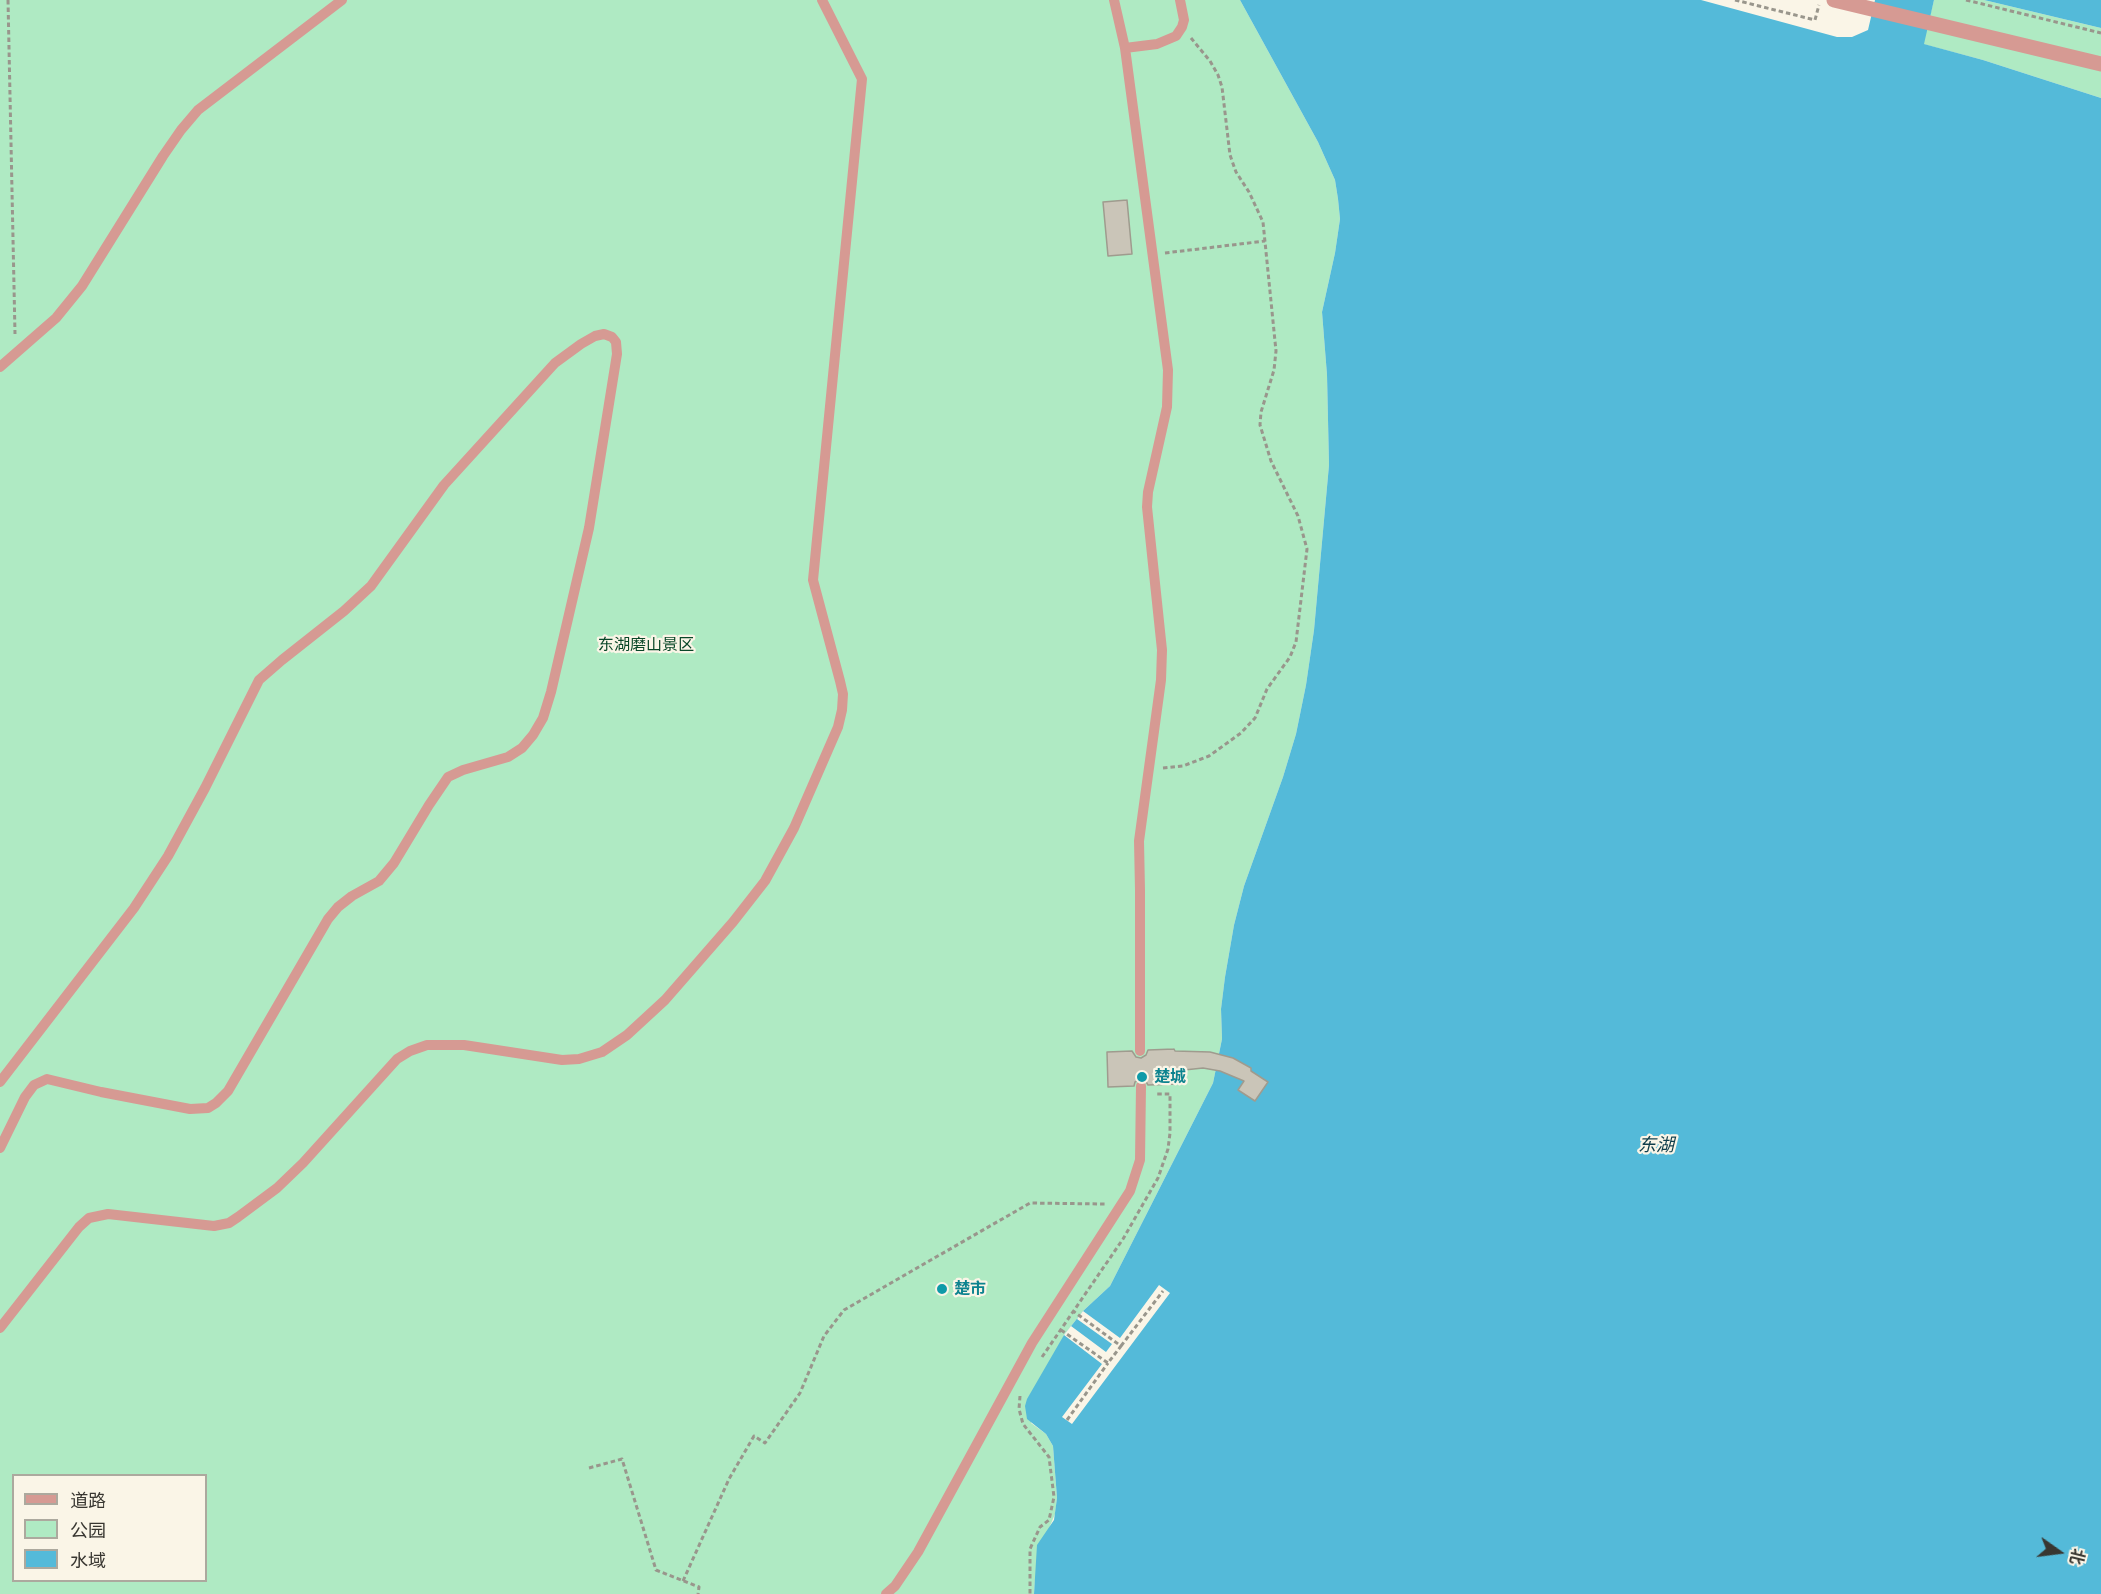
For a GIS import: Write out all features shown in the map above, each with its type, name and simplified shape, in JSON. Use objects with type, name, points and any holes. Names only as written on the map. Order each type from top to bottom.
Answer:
[{"type":"street","points":[[1834,0],[2101,64]]},
{"type":"lane","points":[[0,367],[56,318],[82,286],[163,156],[198,110],[342,0]]},
{"type":"lane","points":[[0,1328],[79,1227],[89,1218],[108,1214],[214,1226],[229,1223],[277,1188],[303,1163],[397,1059],[410,1051],[427,1046],[464,1045],[562,1060],[579,1059],[602,1052],[627,1035],[665,1000],[733,922],[765,881],[794,828],[838,727],[842,710],[843,694],[813,580],[862,79],[822,0]]},
{"type":"lane","points":[[1114,0],[1125,48],[1169,392],[1148,492],[1147,507],[1162,650],[1161,680],[1139,841],[1140,1051]]},
{"type":"lane","points":[[1125,48],[1165,42],[1176,36],[1184,20],[1180,0]]},
{"type":"lane","points":[[0,1082],[140,900],[168,856],[205,788],[259,681],[371,586],[444,485],[555,363],[595,336],[604,334],[612,337],[616,342],[617,354],[589,528],[551,692],[543,718],[533,735],[522,748],[508,757],[463,770],[448,777],[387,872],[379,881],[338,907],[328,919],[228,1091],[216,1103],[208,1108],[190,1109],[47,1079],[34,1085],[25,1097],[0,1148]]},
{"type":"lane","points":[[886,1594],[896,1586],[918,1552],[1032,1343],[1130,1191],[1140,1160],[1141,1090]]},
{"type":"path","points":[[8,0],[16,354]]},
{"type":"path","points":[[1735,0],[1815,20],[1820,0]]},
{"type":"path","points":[[1966,0],[2101,33]]},
{"type":"path","points":[[1149,766],[1177,768],[1197,762],[1226,746],[1255,718],[1267,689],[1290,657],[1296,642],[1307,549],[1298,516],[1271,461],[1260,425],[1261,412],[1274,370],[1276,351],[1263,222],[1236,172],[1230,155],[1222,87],[1218,75],[1210,61],[1182,27]]},
{"type":"path","points":[[1152,254],[1265,241]]},
{"type":"path","points":[[1038,1363],[1112,1255],[1158,1179],[1168,1149],[1170,1094],[1141,1090]]},
{"type":"path","points":[[683,1581],[729,1479],[754,1436],[765,1443],[800,1393],[824,1336],[844,1310],[1030,1203],[1123,1204]]},
{"type":"path","points":[[1067,1420],[1163,1291]]},
{"type":"path","points":[[1074,1311],[1121,1346]]},
{"type":"path","points":[[1061,1330],[1108,1363]]},
{"type":"path","points":[[1023,1388],[1020,1396],[1020,1415],[1027,1430],[1049,1457],[1054,1497],[1049,1520],[1040,1527],[1030,1550],[1030,1594]]},
{"type":"path","points":[[589,1468],[622,1459],[656,1570],[699,1587],[698,1594]]},
{"type":"green space","name":"东湖磨山景区","points":[[0,0],[1240,0],[1318,142],[1335,180],[1338,199],[1340,219],[1322,312],[1327,375],[1329,465],[1314,630],[1296,734],[1244,886],[1234,925],[1221,1009],[1222,1039],[1213,1083],[1110,1286],[1083,1311],[1064,1335],[1031,1423],[1046,1434],[1053,1446],[1057,1498],[1055,1514],[1035,1580],[1034,1594],[0,1594]]},
{"type":"green space","points":[[1934,0],[1984,0],[2101,28],[2101,98],[1983,60],[1923,44]]},
{"type":"water","name":"东湖","points":[[1240,0],[1701,0],[1837,37],[1852,37],[1868,30],[1875,0],[1934,0],[1924,44],[1983,60],[2101,98],[2101,1594],[1034,1594],[1037,1545],[1054,1520],[1057,1498],[1053,1446],[1046,1434],[1027,1419],[1025,1406],[1027,1399],[1064,1335],[1083,1311],[1110,1286],[1213,1083],[1222,1039],[1221,1009],[1234,925],[1244,886],[1296,734],[1314,630],[1329,465],[1327,375],[1322,312],[1340,219],[1338,199],[1335,180],[1318,142]]},
{"type":"water","points":[[1984,0],[2101,0],[2101,28]]},
{"type":"pier","points":[[1159,1285],[1170,1293],[1072,1424],[1062,1417],[1102,1364],[1064,1335],[1071,1326],[1106,1352],[1112,1344],[1077,1319],[1083,1311],[1120,1338]]},
{"type":"building","points":[[1127,200],[1132,254],[1108,256],[1103,202]]},
{"type":"building","name":"楚城","points":[[1174,1049],[1175,1051],[1210,1052],[1233,1058],[1251,1068],[1251,1071],[1268,1082],[1255,1101],[1238,1090],[1244,1081],[1220,1071],[1203,1068],[1175,1071],[1176,1084],[1148,1085],[1145,1080],[1141,1079],[1135,1082],[1134,1086],[1108,1087],[1107,1052],[1132,1051],[1136,1057],[1141,1058],[1148,1050]]},
{"type":"place","name":"楚城","points":[[1142,1077]]},
{"type":"place","name":"楚市","points":[[942,1289]]}]
